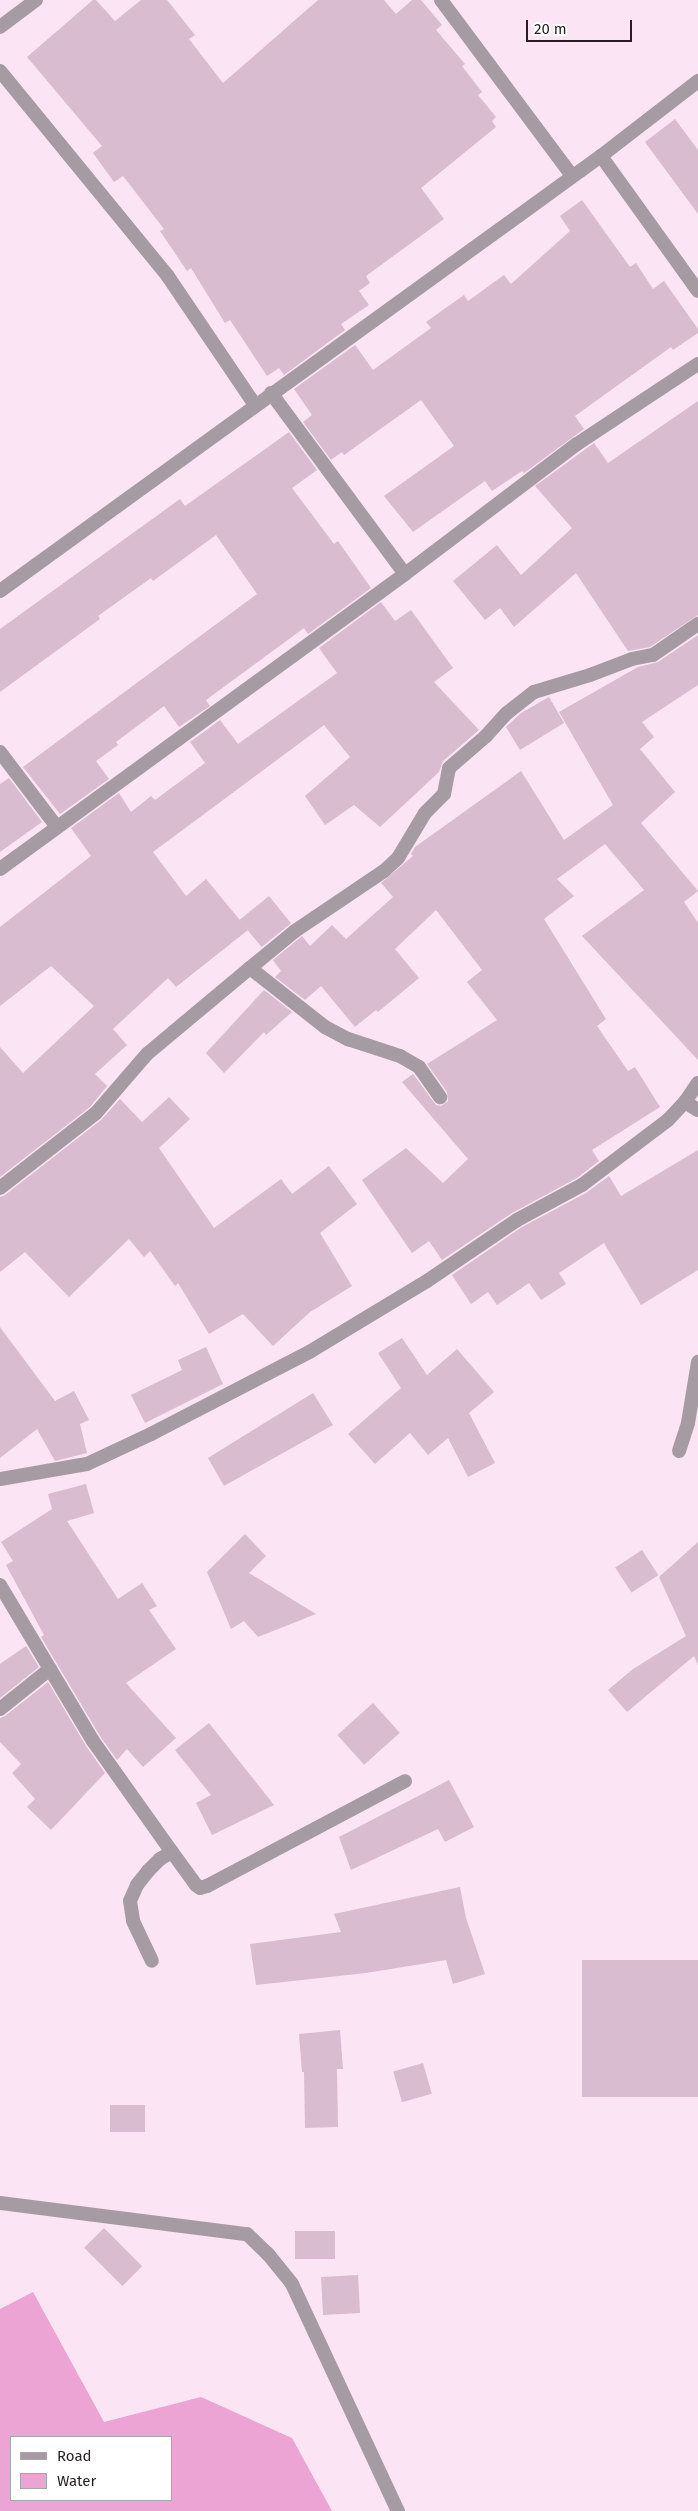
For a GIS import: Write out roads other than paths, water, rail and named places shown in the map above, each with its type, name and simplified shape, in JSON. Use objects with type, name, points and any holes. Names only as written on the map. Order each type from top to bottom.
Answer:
[{"type":"street","points":[[0,27],[36,0]]},
{"type":"street","points":[[441,0],[572,176]]},
{"type":"street","points":[[0,71],[167,275],[255,405]]},
{"type":"street","points":[[0,591],[271,393],[601,156],[698,81]]},
{"type":"street","points":[[601,156],[698,291]]},
{"type":"street","points":[[0,869],[406,574],[577,444],[698,364]]},
{"type":"street","points":[[271,393],[406,574]]},
{"type":"street","points":[[0,1188],[96,1113],[147,1054],[250,968],[295,931],[384,871],[398,858],[425,813],[444,794],[449,768],[486,736],[507,713],[534,692],[590,675],[632,658],[652,655],[698,624]]},
{"type":"street","points":[[0,752],[58,827]]},
{"type":"street","points":[[250,968],[325,1027],[348,1039],[400,1056],[419,1067],[440,1097]]},
{"type":"street","points":[[0,1479],[87,1464],[151,1434],[311,1351],[419,1285],[517,1220],[582,1185],[668,1120],[685,1102],[698,1083]]},
{"type":"street","points":[[685,1102],[698,1110]]},
{"type":"street","points":[[679,1451],[688,1423],[698,1362]]},
{"type":"street","points":[[0,1585],[93,1741],[200,1888],[405,1781]]},
{"type":"street","points":[[0,1709],[50,1669]]},
{"type":"street","points":[[152,1961],[133,1921],[130,1902],[137,1885],[148,1871],[160,1859],[172,1852]]},
{"type":"street","points":[[0,2203],[247,2234],[268,2254],[292,2284],[398,2511]]},
{"type":"water","points":[[33,2292],[104,2422],[201,2397],[292,2438],[332,2511],[0,2511],[0,2309]]}]
